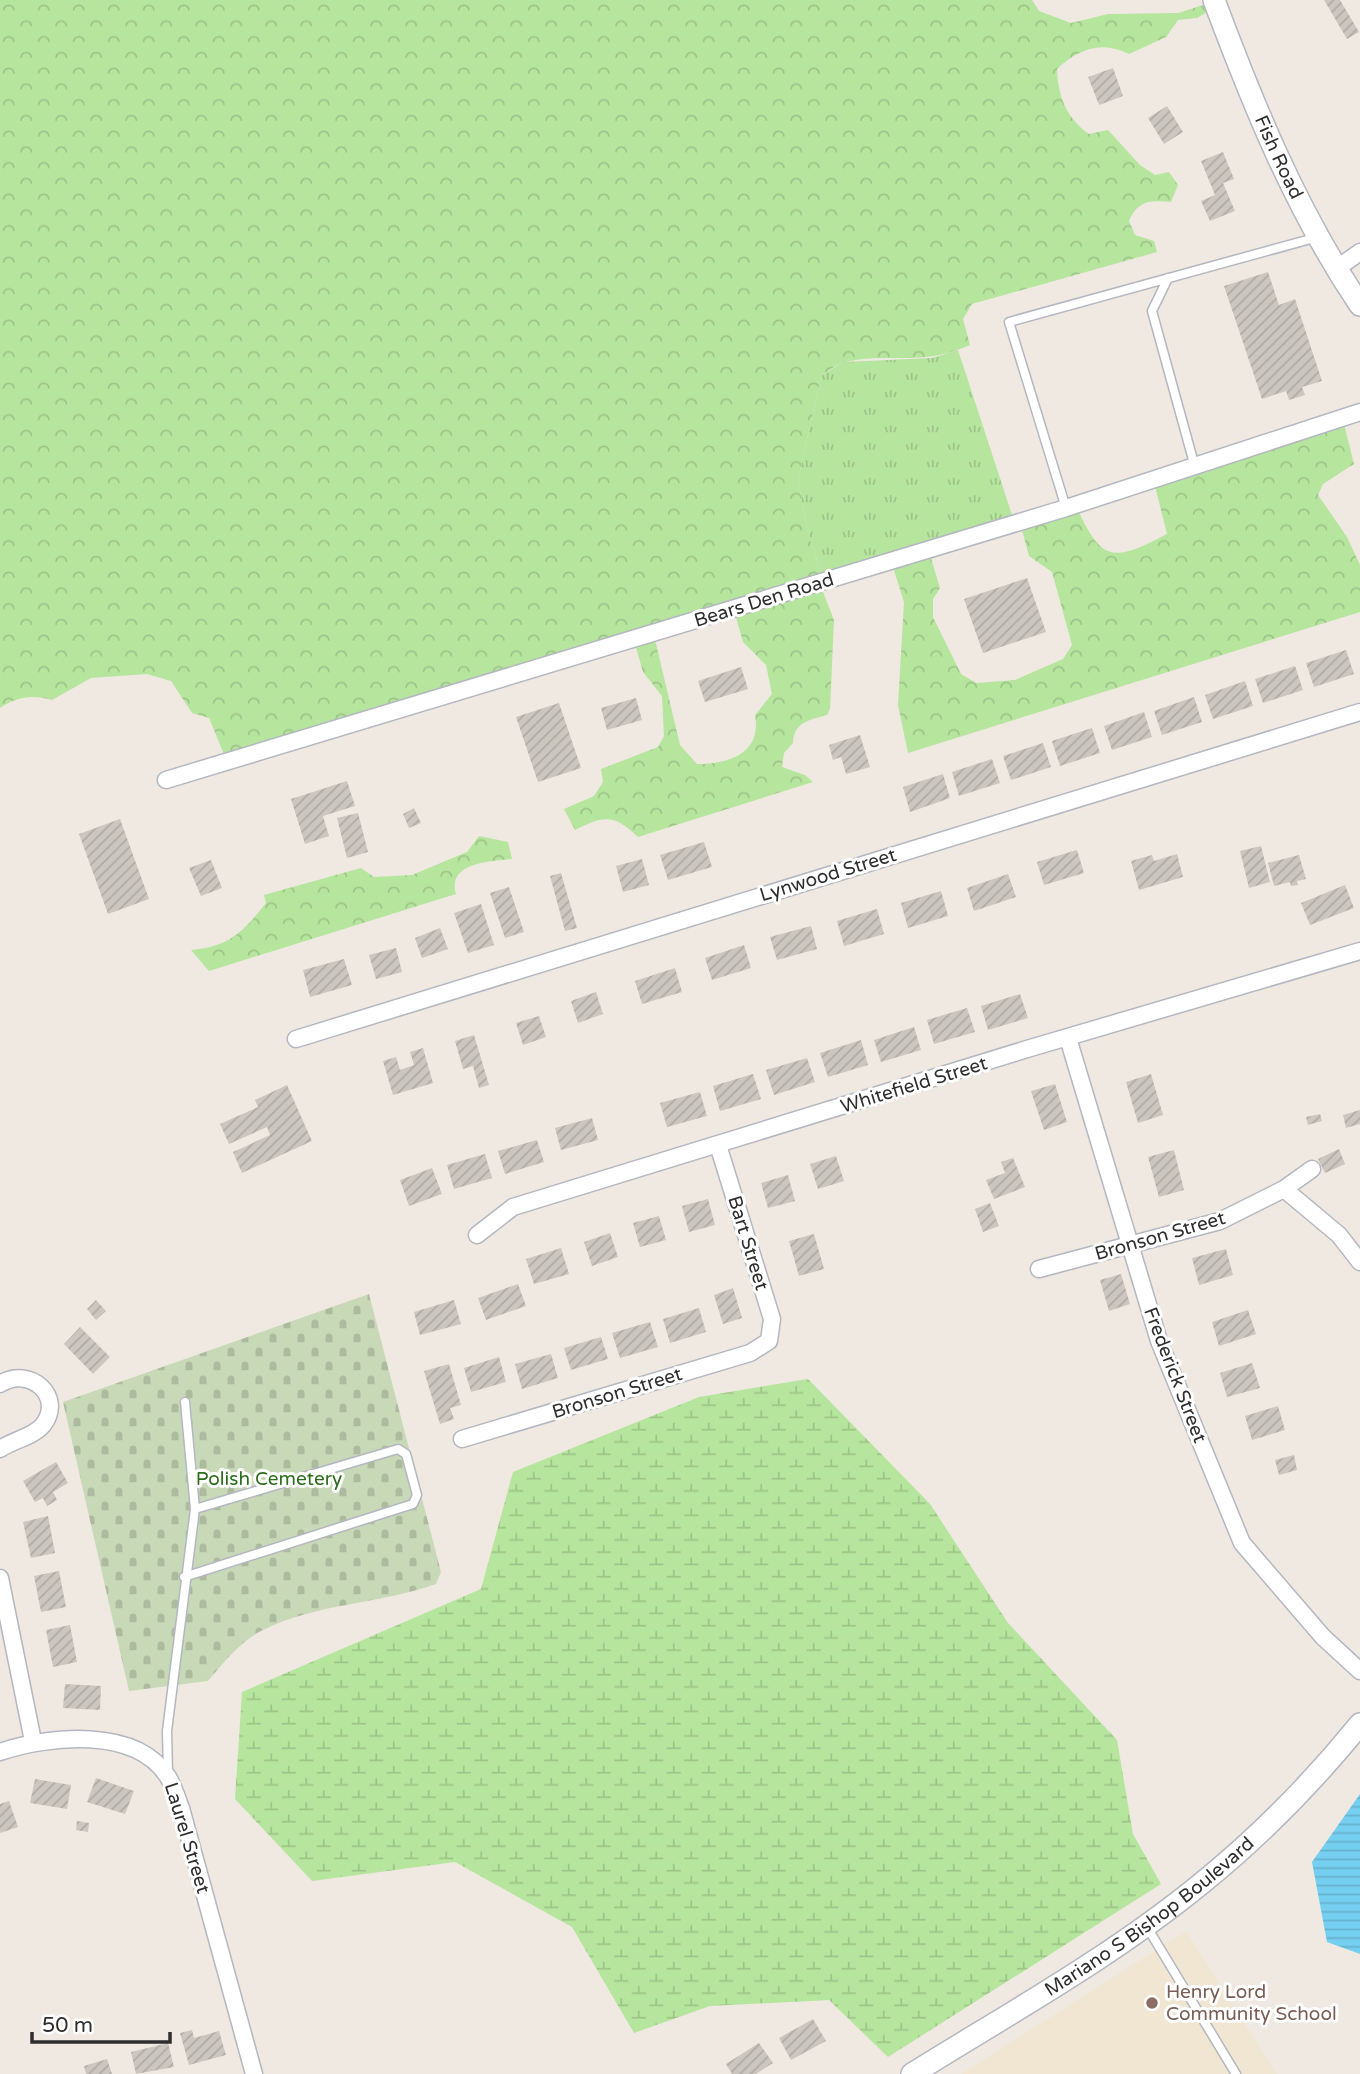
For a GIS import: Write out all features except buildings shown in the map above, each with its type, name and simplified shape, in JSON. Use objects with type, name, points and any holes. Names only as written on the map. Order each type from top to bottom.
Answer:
[{"type":"main road","name":"Fish Road","points":[[1214,0],[1287,180],[1336,269],[1360,305]]},
{"type":"main road","name":"Mariano S Bishop Boulevard","points":[[912,2074],[1146,1925],[1201,1884],[1266,1827],[1309,1784],[1360,1724]]},
{"type":"street","points":[[1336,269],[1360,252]]},
{"type":"street","name":"Bears Den Road","points":[[166,780],[1066,508],[1360,412]]},
{"type":"street","name":"Lynwood Street","points":[[296,1039],[1360,712]]},
{"type":"street","name":"Whitefield Street","points":[[477,1235],[513,1207],[1360,951]]},
{"type":"street","name":"Frederick Street","points":[[1068,1038],[1159,1341],[1242,1543],[1323,1637],[1360,1671]]},
{"type":"street","name":"Bart Street","points":[[718,1145],[772,1319],[768,1341]]},
{"type":"street","name":"Bronson Street","points":[[1039,1269],[1220,1221],[1284,1189],[1312,1169]]},
{"type":"street","points":[[1284,1189],[1339,1235],[1360,1262]]},
{"type":"street","name":"Bronson Street","points":[[462,1439],[750,1353],[768,1341]]},
{"type":"street","points":[[0,1384],[16,1377],[35,1381],[47,1396],[49,1406],[48,1416],[35,1432],[0,1449]]},
{"type":"street","points":[[0,1578],[33,1741]]},
{"type":"street","name":"Laurel Street","points":[[0,1752],[33,1741],[78,1739],[112,1743],[153,1761],[168,1776],[181,1808],[254,2074]]},
{"type":"lane","points":[[1066,508],[1009,322],[1318,237]]},
{"type":"lane","points":[[1168,278],[1152,311],[1195,467]]},
{"type":"lane","points":[[168,1776],[167,1731],[184,1577],[195,1509],[185,1402]]},
{"type":"lane","points":[[184,1577],[413,1504],[417,1495],[406,1454],[398,1449],[195,1509]]},
{"type":"lane","points":[[1146,1925],[1236,2074]]},
{"type":"shaded area","name":"Henry Lord Community School","points":[[1186,1931],[1277,2074],[961,2074]]},
{"type":"green space","points":[[0,0],[1032,0],[1039,11],[1071,23],[1108,14],[1178,13],[1213,2],[1216,7],[1197,18],[1178,20],[1166,37],[1129,54],[1100,47],[1073,56],[1057,69],[1065,106],[1081,128],[1089,134],[1108,130],[1140,165],[1155,175],[1169,172],[1178,185],[1171,202],[1157,201],[1141,205],[1129,221],[1135,235],[1154,241],[1157,252],[972,304],[963,319],[970,345],[952,352],[936,356],[861,359],[845,362],[821,376],[798,480],[807,529],[822,577],[819,582],[834,620],[830,709],[827,715],[799,726],[793,743],[784,753],[782,767],[805,775],[813,782],[638,837],[622,824],[608,819],[575,830],[564,809],[594,796],[603,782],[601,769],[658,747],[664,736],[662,696],[643,672],[633,637],[226,759],[209,718],[192,713],[171,681],[147,674],[91,678],[52,700],[25,698],[0,708]],"holes":[[[733,607],[743,642],[766,665],[772,694],[755,715],[754,739],[741,754],[721,762],[697,764],[680,745],[653,631]]]},
{"type":"green space","points":[[958,350],[1013,518],[822,577],[807,529],[798,480],[821,376],[843,362],[932,358]]},
{"type":"green space","points":[[1344,424],[1354,464],[1323,484],[1318,495],[1347,537],[1360,565],[1360,612],[908,753],[898,705],[904,602],[893,567],[930,555],[940,588],[933,599],[933,617],[961,674],[976,683],[1015,680],[1063,659],[1072,645],[1052,572],[1029,556],[1021,526],[1074,502],[1100,546],[1119,553],[1132,550],[1167,534],[1153,478]]},
{"type":"green space","points":[[479,836],[508,842],[512,859],[464,869],[455,883],[456,894],[209,971],[191,950],[216,945],[242,930],[266,903],[264,895],[361,868],[374,877],[412,875],[467,852]]},
{"type":"green space","name":"Polish Cemetery","points":[[369,1294],[441,1572],[436,1584],[284,1621],[248,1640],[233,1652],[208,1681],[129,1691],[63,1402]]},
{"type":"green space","points":[[808,1379],[930,1504],[1008,1623],[1117,1740],[1133,1834],[1161,1884],[888,2057],[829,2000],[710,2006],[634,2033],[572,1927],[455,1862],[312,1881],[235,1799],[242,1692],[481,1589],[513,1472],[699,1397]]},
{"type":"water","points":[[1360,1794],[1360,1954],[1327,1942],[1312,1862]]},
{"type":"place","name":"Henry Lord Community School","points":[[1152,2003]]}]
